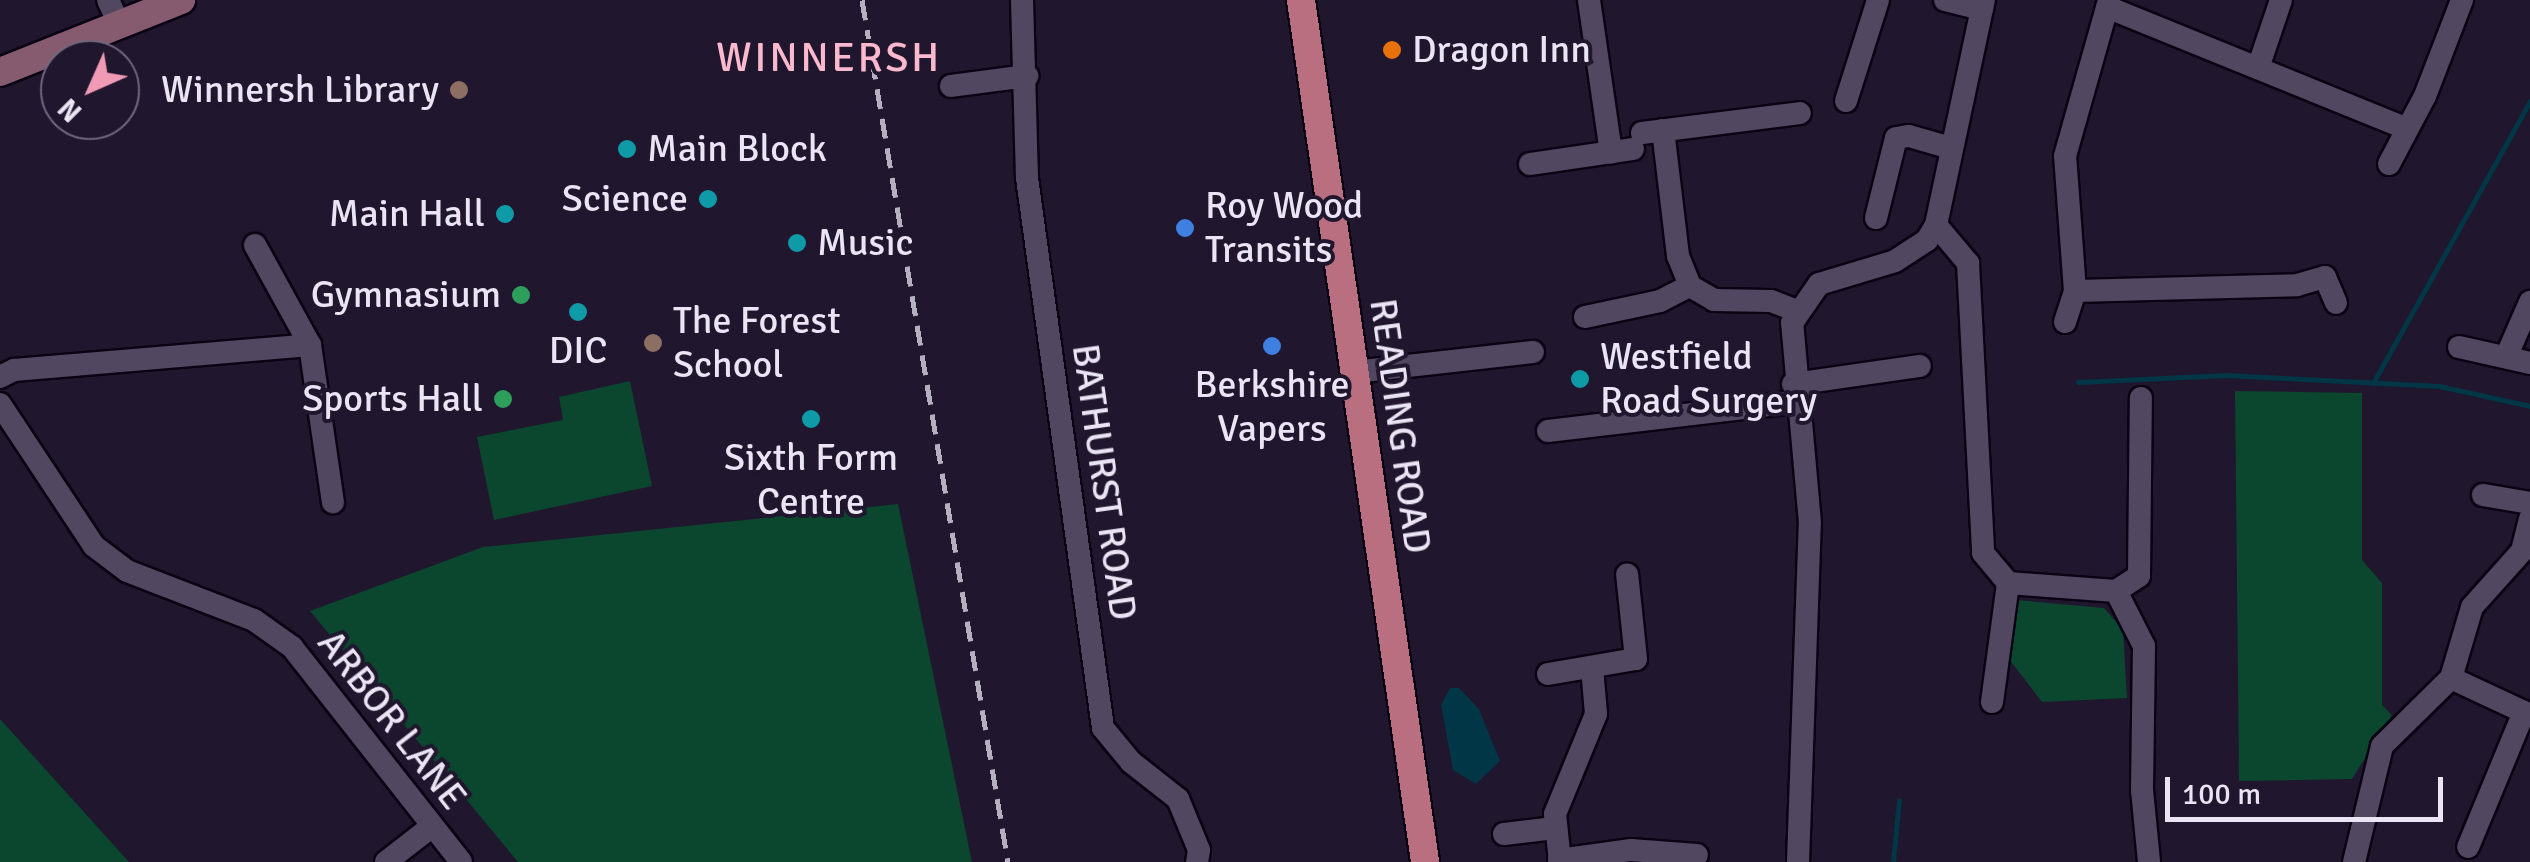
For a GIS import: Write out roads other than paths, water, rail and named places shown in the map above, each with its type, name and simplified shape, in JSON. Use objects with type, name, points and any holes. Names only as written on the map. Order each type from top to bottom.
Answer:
[{"type":"main road","points":[[0,72],[114,12],[181,0]]},
{"type":"main road","name":"READING ROAD","points":[[1301,0],[1424,862]]},
{"type":"street","name":"BATHURST ROAD","points":[[1022,0],[1027,178],[1103,728],[1132,762],[1178,799],[1199,850],[1196,862]]},
{"type":"street","points":[[1589,0],[1690,286],[1714,300],[1771,301],[1797,311]]},
{"type":"street","points":[[1846,100],[1878,0]]},
{"type":"street","points":[[1798,862],[1810,524],[1794,393],[1797,311],[1818,284],[1896,261],[1927,240],[1936,225],[1983,4],[1945,0]]},
{"type":"street","points":[[2258,68],[2280,0]]},
{"type":"street","points":[[2388,164],[2462,0]]},
{"type":"street","points":[[2065,322],[2075,291],[2065,156],[2108,4],[2407,129]]},
{"type":"street","points":[[951,86],[1027,76]]},
{"type":"street","points":[[1530,164],[1800,113]]},
{"type":"street","points":[[1876,218],[1896,138],[1910,136],[1951,148]]},
{"type":"street","points":[[1936,225],[1968,263],[1983,552],[2008,583],[1992,702]]},
{"type":"street","points":[[255,246],[310,345],[333,502]]},
{"type":"street","points":[[2075,291],[2296,285],[2330,268],[2336,303]]},
{"type":"street","points":[[1585,316],[1660,301],[1690,286]]},
{"type":"street","points":[[2507,356],[2530,302]]},
{"type":"street","points":[[0,377],[14,370],[310,345]]},
{"type":"street","points":[[2459,347],[2530,363]]},
{"type":"street","points":[[1354,372],[1533,352]]},
{"type":"street","points":[[1548,431],[1794,393],[1920,366]]},
{"type":"street","points":[[2008,583],[2116,591],[2139,576],[2141,398]]},
{"type":"street","name":"ARBOR LANE","points":[[0,404],[94,546],[128,571],[254,620],[282,639],[460,862]]},
{"type":"street","points":[[2483,495],[2530,503]]},
{"type":"street","points":[[2354,862],[2382,746],[2450,678],[2472,607],[2522,552],[2530,519]]},
{"type":"street","points":[[1548,674],[1636,660],[1626,574]]},
{"type":"street","points":[[2116,591],[2144,646],[2142,790],[2148,862]]},
{"type":"street","points":[[1592,667],[1596,714],[1558,798],[1555,828],[1560,861],[1631,850],[1697,855]]},
{"type":"street","points":[[2450,678],[2527,714],[2468,847]]},
{"type":"street","points":[[386,862],[432,827]]},
{"type":"street","points":[[1504,834],[1555,828]]},
{"type":"water","points":[[1450,688],[1459,688],[1479,709],[1500,761],[1476,784],[1453,770],[1441,705]]},
{"type":"waterway","points":[[2373,383],[2530,101]]},
{"type":"waterway","points":[[2078,382],[2227,375],[2439,386],[2530,406]]},
{"type":"waterway","points":[[1893,862],[1899,800]]},
{"type":"railway","points":[[862,0],[1008,862]]},
{"type":"place","name":"Dragon Inn","points":[[1392,50]]},
{"type":"place","name":"Winnersh Library","points":[[459,90]]},
{"type":"place","name":"Main Block","points":[[627,149]]},
{"type":"place","name":"Science","points":[[708,199]]},
{"type":"place","name":"Main Hall","points":[[505,214]]},
{"type":"place","name":"Roy Wood Transits","points":[[1185,228]]},
{"type":"place","name":"Music","points":[[797,243]]},
{"type":"place","name":"Gymnasium","points":[[521,295]]},
{"type":"place","name":"DIC","points":[[578,312]]},
{"type":"place","name":"The Forest School","points":[[653,343]]},
{"type":"place","name":"Berkshire Vapers","points":[[1272,346]]},
{"type":"place","name":"Westfield Road Surgery","points":[[1580,379]]},
{"type":"place","name":"Sports Hall","points":[[503,399]]},
{"type":"place","name":"Sixth Form Centre","points":[[811,419]]},
{"type":"district","name":"WINNERSH","points":[[829,58]]}]
